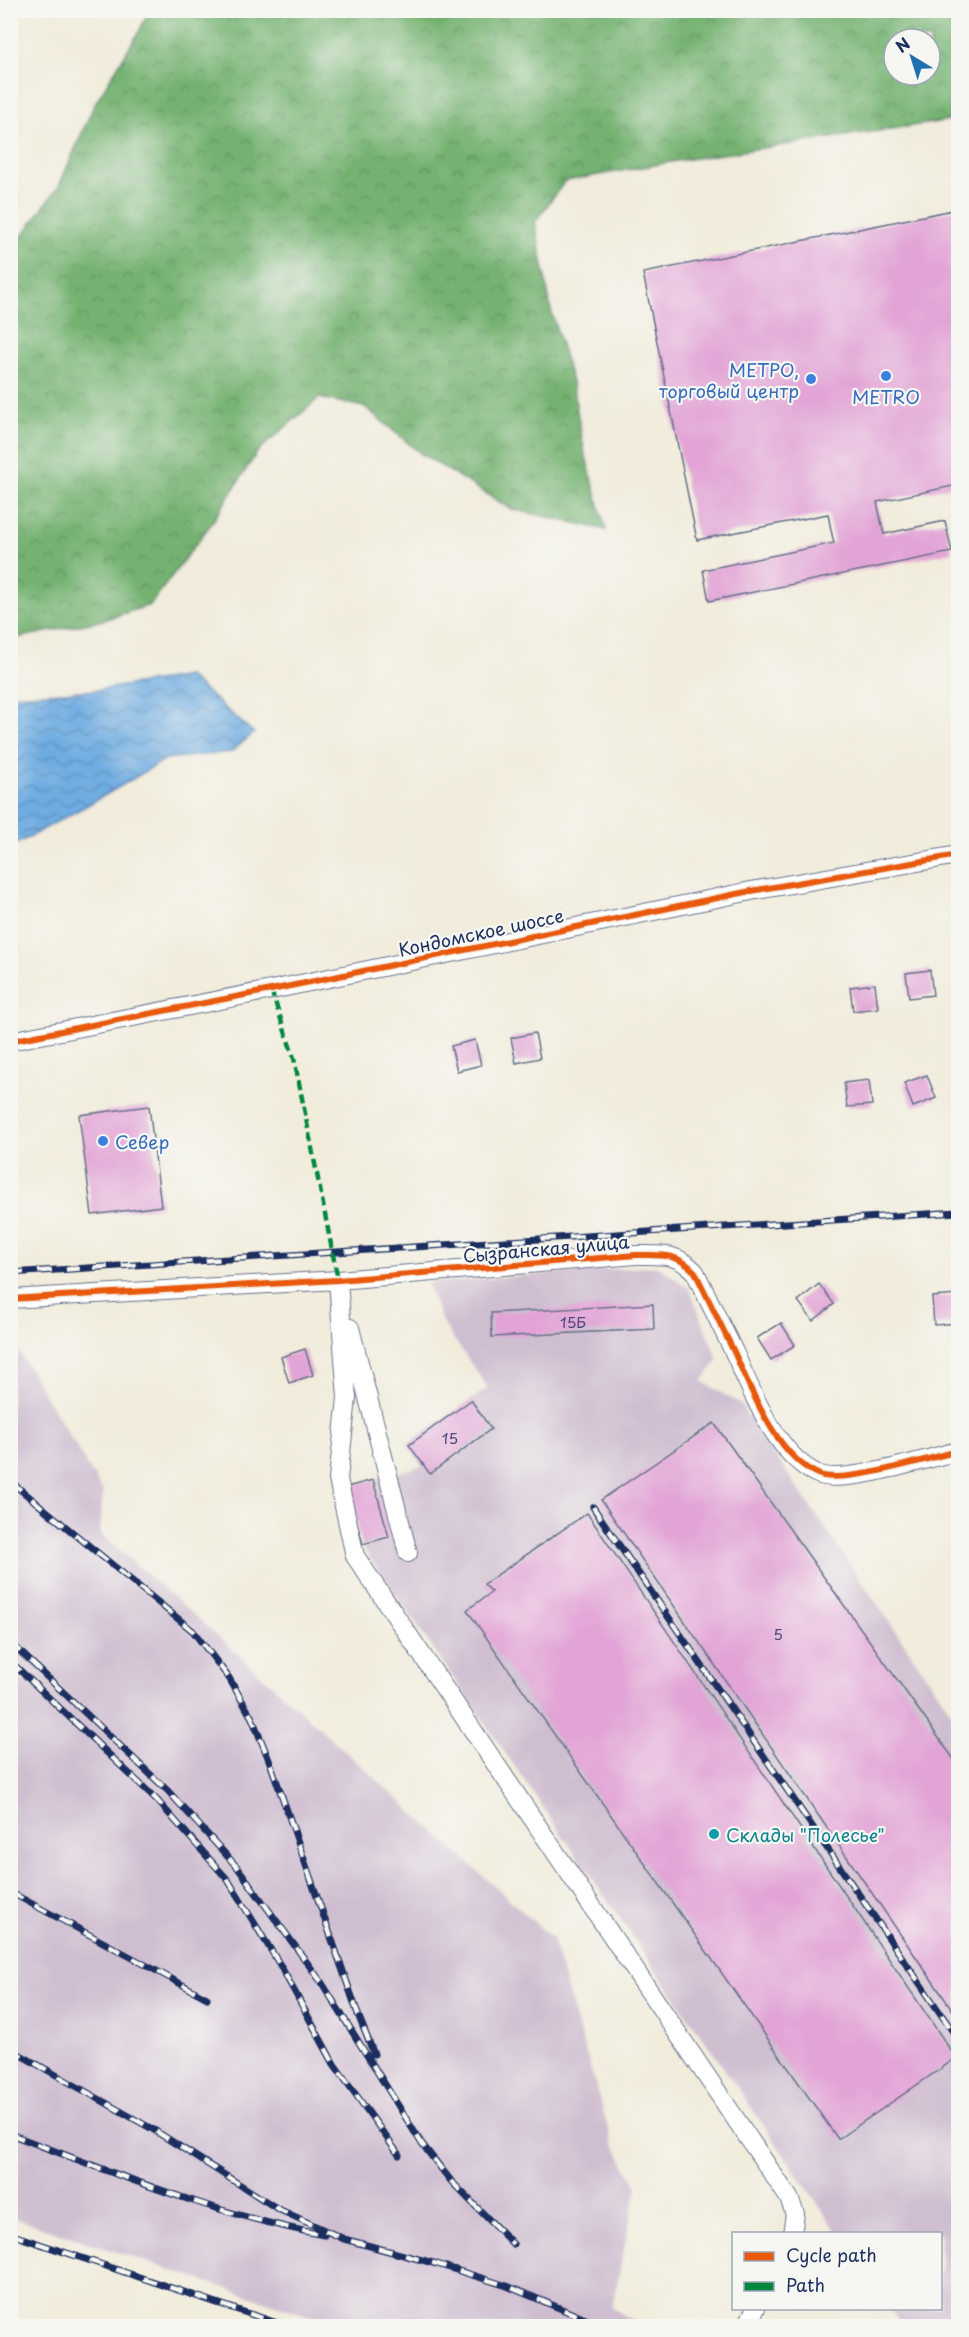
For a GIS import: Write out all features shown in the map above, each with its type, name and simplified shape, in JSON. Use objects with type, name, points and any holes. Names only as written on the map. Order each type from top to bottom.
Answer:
[{"type":"street","name":"Кондомское шоссе","points":[[10,1041],[751,891],[958,855]]},
{"type":"street","name":"Сызранская улица","points":[[10,1299],[338,1280],[636,1255],[666,1255],[677,1257],[694,1272],[761,1411],[781,1441],[802,1464],[821,1475],[840,1476],[888,1469],[958,1451]]},
{"type":"street","points":[[338,1280],[408,1553]]},
{"type":"street","points":[[338,1280],[347,1398],[338,1479],[355,1556],[789,2198],[795,2214],[792,2232]]},
{"type":"street","points":[[747,2326],[755,2310]]},
{"type":"shaded area","points":[[657,1266],[689,1288],[718,1360],[702,1381],[740,1404],[958,1722],[958,2326],[903,2326],[891,2310],[942,2310],[942,2232],[837,2232],[362,1546],[346,1487],[422,1466],[407,1444],[488,1388],[442,1322],[427,1283]]},
{"type":"shaded area","points":[[11,1339],[103,1491],[100,1534],[192,1613],[552,1938],[612,2141],[637,2187],[612,2308],[643,2326],[339,2326],[11,2217]]},
{"type":"green space","points":[[149,10],[958,11],[958,119],[682,160],[565,181],[535,222],[551,310],[572,382],[584,450],[606,530],[511,509],[420,453],[365,407],[319,398],[258,451],[211,524],[150,605],[100,621],[11,639],[11,251],[59,186],[94,105],[140,30]]},
{"type":"water","points":[[188,676],[254,733],[231,752],[166,759],[11,847],[11,695],[98,690]]},
{"type":"building","name":"МЕТРО, торговый центр","points":[[958,209],[958,485],[877,502],[884,534],[945,521],[952,552],[709,601],[703,570],[834,543],[828,514],[697,540],[643,273]]},
{"type":"building","points":[[930,970],[933,995],[909,998],[906,973]]},
{"type":"building","points":[[875,984],[878,1008],[853,1011],[850,987]]},
{"type":"building","points":[[535,1033],[540,1058],[516,1063],[511,1038]]},
{"type":"building","points":[[475,1040],[481,1065],[457,1071],[451,1046]]},
{"type":"building","points":[[927,1075],[936,1098],[913,1107],[904,1083]]},
{"type":"building","points":[[869,1080],[872,1105],[847,1107],[844,1083]]},
{"type":"building","points":[[149,1106],[161,1206],[92,1215],[79,1115]]},
{"type":"building","points":[[819,1284],[834,1304],[813,1321],[798,1301]]},
{"type":"building","points":[[958,1295],[958,1323],[934,1325],[932,1297]]},
{"type":"building","points":[[653,1304],[654,1329],[492,1337],[491,1313]]},
{"type":"building","points":[[781,1323],[795,1345],[771,1360],[757,1338]]},
{"type":"building","points":[[305,1349],[313,1375],[289,1383],[281,1357]]},
{"type":"building","points":[[471,1400],[491,1429],[430,1474],[409,1445]]},
{"type":"building","name":"Склады \"Полесье\"","points":[[714,1423],[958,1765],[958,2018],[601,1500]]},
{"type":"building","points":[[373,1480],[389,1537],[363,1544],[347,1487]]},
{"type":"building","name":"Склады \"Полесье\"","points":[[587,1513],[956,2058],[838,2139],[467,1610],[492,1592],[484,1584]]},
{"type":"railway","points":[[10,1273],[958,1212]]},
{"type":"railway","points":[[10,1481],[193,1631],[229,1678],[252,1718],[271,1765],[374,2054]]},
{"type":"railway","points":[[593,1507],[958,2039]]},
{"type":"railway","points":[[10,1642],[168,1791],[238,1868],[322,1983],[422,2144],[451,2181],[513,2244]]},
{"type":"railway","points":[[10,1661],[155,1798],[228,1880],[280,1965],[334,2064],[399,2155]]},
{"type":"railway","points":[[10,1892],[207,1998]]},
{"type":"railway","points":[[10,2049],[154,2130],[278,2209],[344,2239],[507,2286],[602,2326]]},
{"type":"railway","points":[[10,2134],[204,2205],[284,2227],[324,2235]]},
{"type":"railway","points":[[10,2234],[286,2326]]},
{"type":"marked path","points":[[271,990],[294,1058],[338,1280]]},
{"type":"cycle path","points":[[10,1041],[751,891],[958,855]]},
{"type":"cycle path","points":[[10,1299],[338,1280],[636,1255],[668,1256],[681,1261],[695,1272],[768,1423],[791,1455],[805,1467],[820,1475],[848,1476],[888,1469],[958,1451]]},
{"type":"place","name":"METRO","points":[[886,376]]},
{"type":"place","name":"МЕТРО, торговый центр","points":[[811,379]]},
{"type":"place","name":"Север","points":[[103,1141]]},
{"type":"place","name":"Склады \"Полесье\"","points":[[714,1834]]}]
